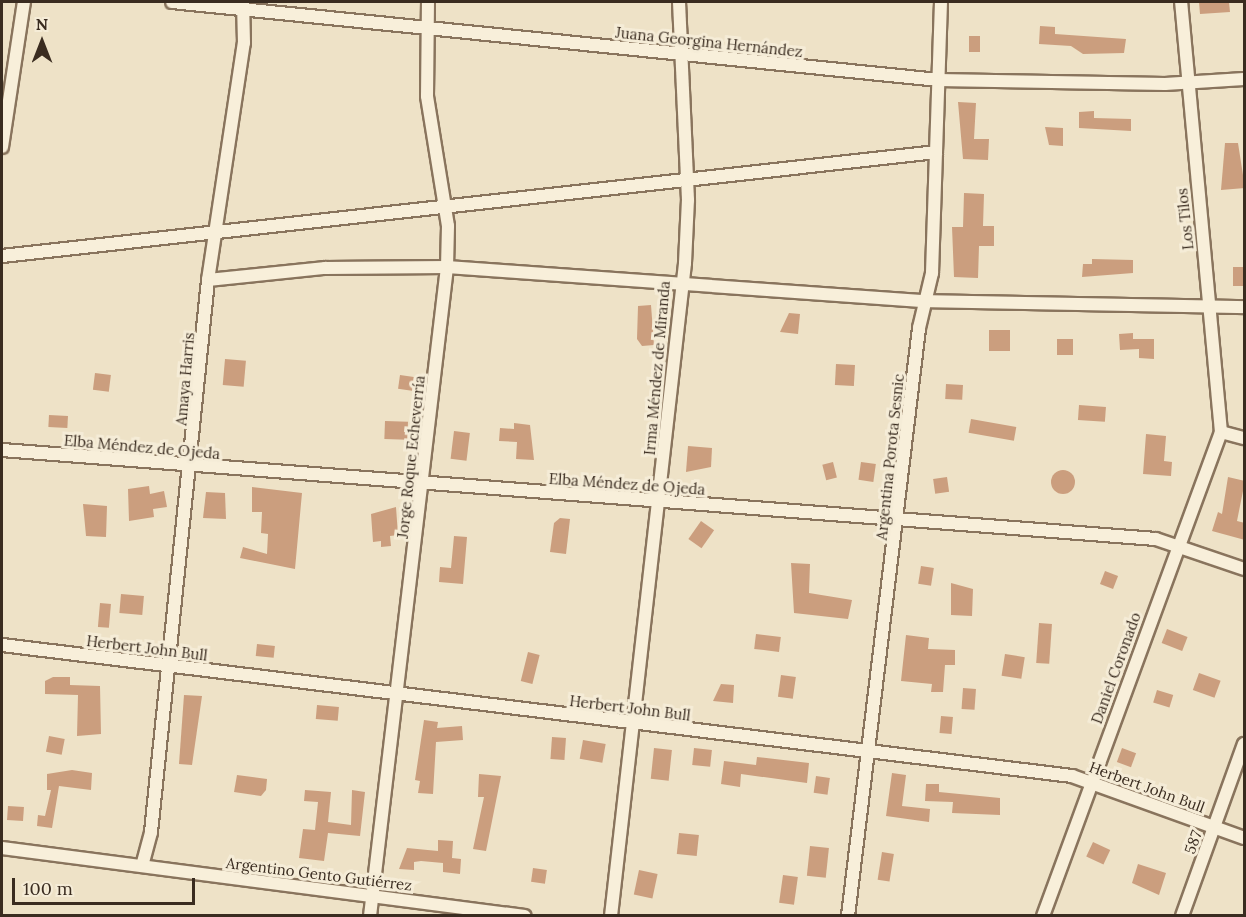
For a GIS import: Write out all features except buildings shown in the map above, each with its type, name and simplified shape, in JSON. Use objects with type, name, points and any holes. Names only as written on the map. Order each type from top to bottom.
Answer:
[{"type":"street","points":[[2,147],[24,2]]},
{"type":"street","name":"Juana Georgina Hernández","points":[[172,2],[243,4],[428,27],[938,80],[1186,84],[1245,80]]},
{"type":"street","name":"Jorge Roque Echeverría","points":[[370,915],[400,694],[447,267],[445,209],[428,96],[428,2]]},
{"type":"street","name":"Irma Méndez de Miranda","points":[[611,915],[659,502],[678,284],[685,263],[687,182],[678,54],[679,2]]},
{"type":"street","name":"Argentina Porota Sesnic","points":[[848,915],[925,301],[934,253],[941,2]]},
{"type":"street","name":"Los Tilos","points":[[1181,2],[1186,84],[1221,432]]},
{"type":"street","name":"Amaya Harris","points":[[141,866],[151,832],[192,466],[213,234],[244,43],[243,4]]},
{"type":"street","points":[[2,256],[445,209],[936,152]]},
{"type":"street","points":[[208,280],[325,268],[447,267],[925,301],[1245,307]]},
{"type":"street","points":[[1221,432],[1245,438]]},
{"type":"street","name":"Daniel Coronado","points":[[1043,915],[1090,780],[1221,432]]},
{"type":"street","name":"Elba Méndez de Ojeda","points":[[2,450],[1178,544],[1245,569]]},
{"type":"street","name":"Herbert John Bull","points":[[2,645],[634,724],[870,750],[1090,780],[1245,838]]},
{"type":"street","name":"587","points":[[1182,915],[1245,744]]},
{"type":"street","name":"Argentino Gento Gutiérrez","points":[[2,848],[525,915]]}]
